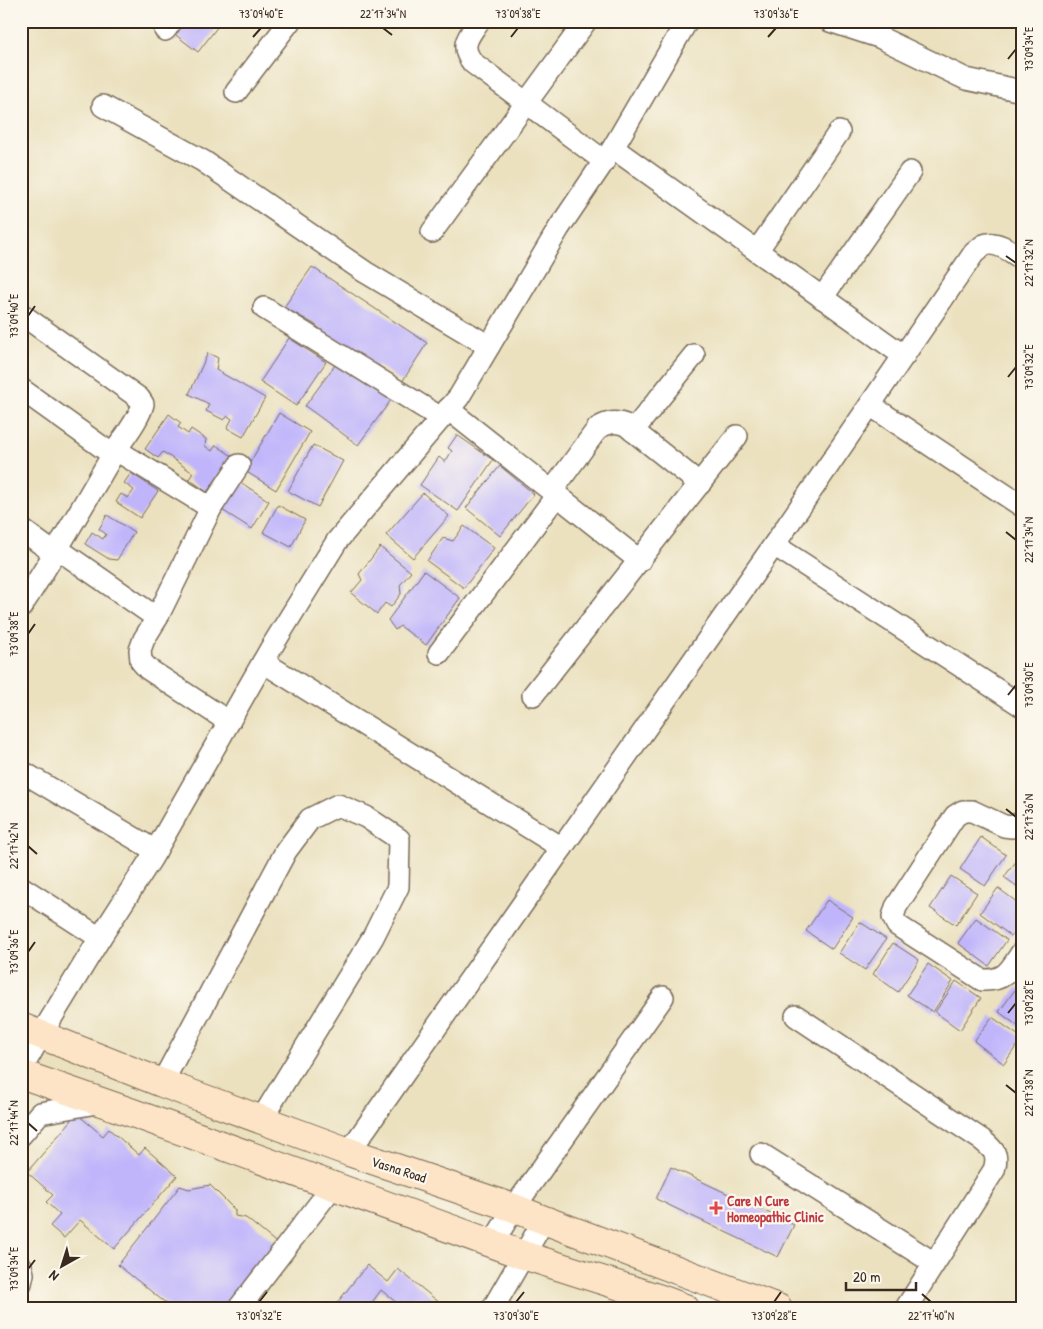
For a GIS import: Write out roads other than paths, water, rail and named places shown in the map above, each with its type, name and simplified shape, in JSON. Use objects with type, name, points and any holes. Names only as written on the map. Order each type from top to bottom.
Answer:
[{"type":"main road","name":"Vasna Road","points":[[31,1031],[261,1120],[514,1208],[778,1308]]},
{"type":"main road","points":[[21,1074],[667,1305]]},
{"type":"street","points":[[236,92],[290,21]]},
{"type":"street","points":[[479,21],[467,38],[465,48],[467,56],[473,63],[526,102],[757,251],[904,356]]},
{"type":"street","points":[[432,232],[586,21]]},
{"type":"street","points":[[21,1070],[31,1031],[100,938],[156,851],[263,662],[337,540],[459,397],[559,228],[608,154],[687,21]]},
{"type":"street","points":[[830,21],[879,37],[966,79],[1022,91]]},
{"type":"street","points":[[104,106],[203,161],[364,272],[489,346]]},
{"type":"street","points":[[757,251],[839,132]]},
{"type":"street","points":[[822,298],[910,172]]},
{"type":"street","points":[[349,1152],[774,545],[974,253],[985,245],[995,244],[1022,259]]},
{"type":"street","points":[[264,308],[445,414],[554,493],[640,561]]},
{"type":"street","points":[[21,314],[139,398],[143,404],[140,414],[114,452],[57,551],[21,608]]},
{"type":"street","points":[[633,431],[694,356]]},
{"type":"street","points":[[21,390],[114,452],[211,508]]},
{"type":"street","points":[[870,405],[1022,506]]},
{"type":"street","points":[[439,653],[554,493],[598,428],[616,421],[626,425],[700,484]]},
{"type":"street","points":[[533,695],[738,436]]},
{"type":"street","points":[[229,722],[148,669],[141,661],[140,650],[211,508],[239,465]]},
{"type":"street","points":[[21,529],[157,618]]},
{"type":"street","points":[[774,545],[1022,706]]},
{"type":"street","points":[[263,662],[562,848]]},
{"type":"street","points":[[21,771],[156,851]]},
{"type":"street","points":[[162,1083],[286,851],[310,819],[338,805],[366,817],[399,839],[398,887],[373,937],[261,1120]]},
{"type":"street","points":[[1021,824],[1012,827],[1004,826],[972,811],[963,811],[955,816],[896,907],[893,917],[897,925],[982,980],[992,981],[1000,978],[1008,972],[1022,952]]},
{"type":"street","points":[[21,887],[100,938]]},
{"type":"street","points":[[492,1244],[514,1208],[662,998]]},
{"type":"street","points":[[796,1016],[994,1149],[997,1160],[994,1170],[906,1308]]},
{"type":"street","points":[[21,1135],[40,1113],[102,1102]]},
{"type":"street","points":[[761,1154],[934,1264]]},
{"type":"street","points":[[239,1308],[333,1186]]},
{"type":"street","points":[[493,1308],[544,1220]]},
{"type":"street","points":[[21,1266],[23,1274],[21,1283]]},
{"type":"place","name":"Care N Cure Homeopathic Clinic","points":[[716,1208]]}]
